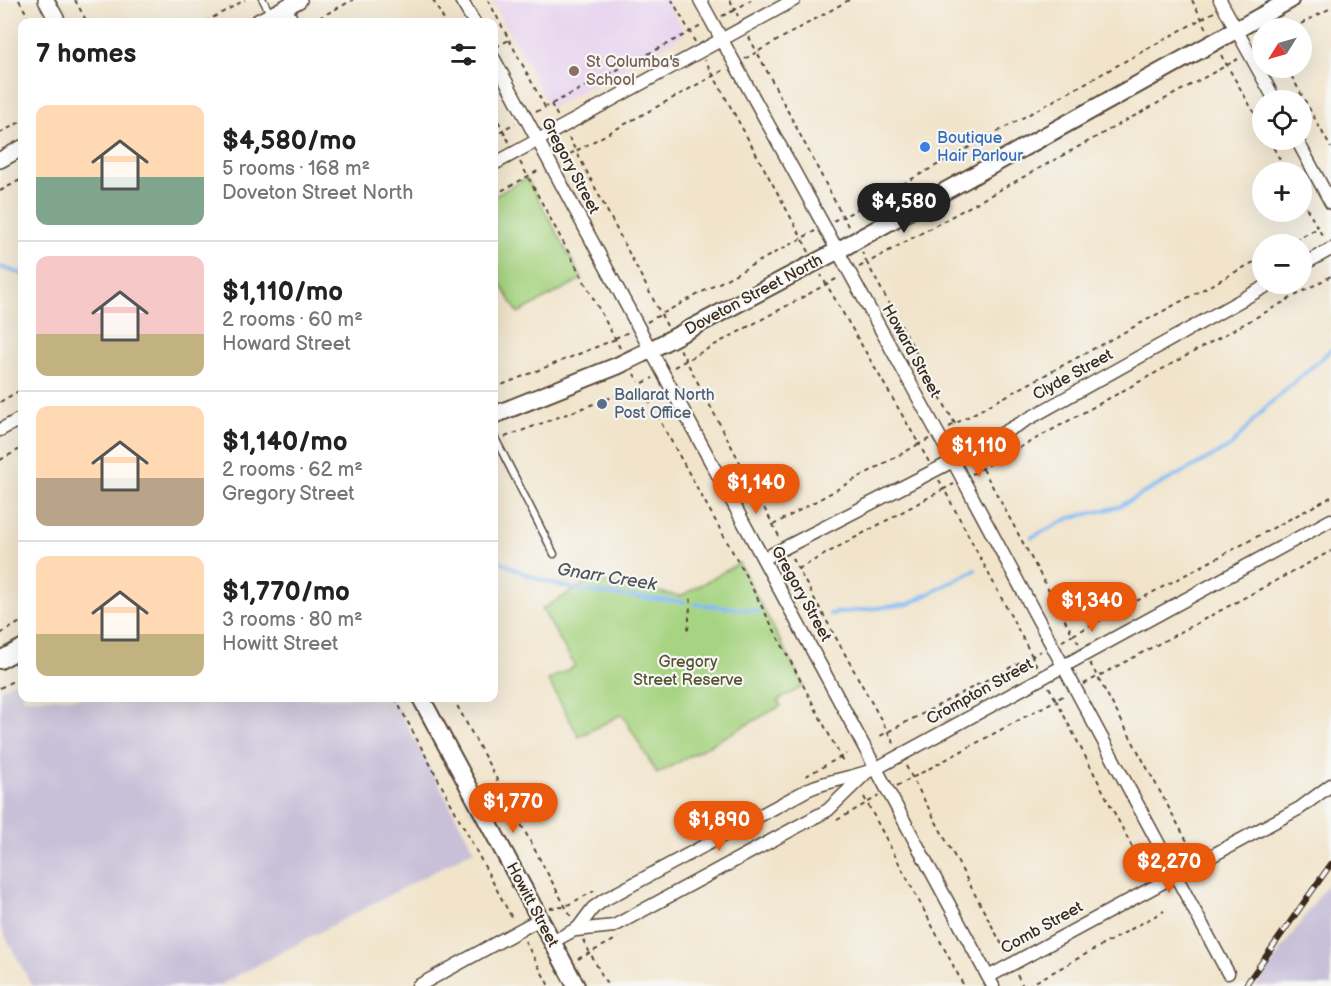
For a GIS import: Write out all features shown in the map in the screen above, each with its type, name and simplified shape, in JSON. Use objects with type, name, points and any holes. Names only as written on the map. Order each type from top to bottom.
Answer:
[{"type":"main road","name":"Doveton Street North","points":[[498,413],[617,366],[650,350],[837,251],[1290,0]]},
{"type":"main road","points":[[0,660],[18,650]]},
{"type":"main road","name":"Howitt Street","points":[[423,702],[576,986]]},
{"type":"street","points":[[46,0],[56,18]]},
{"type":"street","points":[[272,15],[299,0]]},
{"type":"street","points":[[462,0],[472,18]]},
{"type":"street","name":"Howard Street","points":[[700,0],[953,461],[1228,973]]},
{"type":"street","points":[[498,162],[794,0]]},
{"type":"street","points":[[1222,3],[1270,90]]},
{"type":"street","name":"Gregory Street","points":[[498,67],[763,559],[872,771],[889,791],[991,981]]},
{"type":"street","points":[[0,160],[18,150]]},
{"type":"street","points":[[1302,150],[1331,203]]},
{"type":"street","points":[[1312,259],[1331,249]]},
{"type":"street","name":"Clyde Street","points":[[763,559],[953,461],[1252,294]]},
{"type":"street","points":[[0,430],[18,420]]},
{"type":"street","name":"Crompton Street","points":[[552,942],[577,929],[614,926],[734,861],[828,810],[872,771],[900,755],[1331,520]]},
{"type":"street","name":"Crompton Street","points":[[577,929],[593,908],[604,900],[778,806],[828,781],[872,771]]},
{"type":"street","name":"Comb Street","points":[[991,981],[1011,964],[1300,808],[1331,785]]},
{"type":"street","points":[[418,986],[516,925],[538,915]]},
{"type":"lane","points":[[263,0],[272,15]]},
{"type":"lane","points":[[498,444],[554,554]]},
{"type":"path","points":[[19,0],[29,18]]},
{"type":"path","points":[[75,0],[85,18]]},
{"type":"path","points":[[211,18],[245,0]]},
{"type":"path","points":[[319,18],[353,0]]},
{"type":"path","points":[[433,0],[443,18]]},
{"type":"path","points":[[488,0],[497,18]]},
{"type":"path","points":[[498,19],[545,107],[690,32],[672,0]]},
{"type":"path","points":[[730,0],[735,10],[751,0]]},
{"type":"path","points":[[849,0],[757,52],[843,217],[1202,18],[1222,3]]},
{"type":"path","points":[[1192,0],[1252,109]]},
{"type":"path","points":[[1312,18],[1331,8]]},
{"type":"path","points":[[498,46],[509,40]]},
{"type":"path","points":[[1249,52],[867,263],[955,424],[1252,263]]},
{"type":"path","points":[[498,193],[527,176],[576,151],[714,75],[802,238],[661,315],[576,151],[551,104]]},
{"type":"path","points":[[1292,78],[1331,148]]},
{"type":"path","points":[[498,121],[503,130],[498,133]]},
{"type":"path","points":[[0,133],[18,123]]},
{"type":"path","points":[[498,386],[616,339],[527,176]]},
{"type":"path","points":[[0,191],[18,181]]},
{"type":"path","points":[[1306,234],[1318,228],[1312,218]]},
{"type":"path","points":[[1331,276],[983,468],[1073,635],[1331,497]]},
{"type":"path","points":[[773,525],[920,444],[826,284],[686,360],[773,525],[888,732],[1023,986]]},
{"type":"path","points":[[0,402],[18,391]]},
{"type":"path","points":[[644,392],[740,564],[844,763]]},
{"type":"path","points":[[498,437],[623,393]]},
{"type":"path","points":[[0,460],[18,450]]},
{"type":"path","points":[[798,569],[944,489],[1032,656],[880,736]]},
{"type":"path","points":[[1188,843],[1098,677],[1331,550]]},
{"type":"path","points":[[687,630],[691,598]]},
{"type":"path","points":[[0,634],[18,623]]},
{"type":"path","points":[[0,688],[18,678]]},
{"type":"path","points":[[889,791],[1056,700],[1144,870]]},
{"type":"path","points":[[397,702],[549,986]]},
{"type":"path","points":[[455,702],[608,986]]},
{"type":"path","points":[[864,797],[964,986]]},
{"type":"path","points":[[516,925],[565,906],[596,890]]},
{"type":"path","points":[[1028,986],[1164,911]]},
{"type":"shaded area","name":"St Columba's School","points":[[492,0],[667,0],[685,34],[550,108]]},
{"type":"shaded area","points":[[18,679],[18,702],[394,702],[474,850],[218,986],[32,986],[0,926],[0,690]]},
{"type":"shaded area","points":[[1331,879],[1331,986],[1256,986]]},
{"type":"green space","points":[[525,179],[528,180],[582,279],[518,313],[498,280],[498,194]]},
{"type":"green space","name":"Gregory Street Reserve","points":[[739,563],[804,686],[778,700],[781,706],[657,774],[622,714],[579,737],[548,680],[575,666],[542,609],[591,580],[681,596]]},
{"type":"waterway","name":"Gnarr Creek","points":[[0,267],[18,273]]},
{"type":"waterway","points":[[1032,537],[1070,518],[1118,507],[1231,446],[1265,408],[1331,350]]},
{"type":"waterway","name":"Gnarr Creek","points":[[498,559],[538,579],[561,586],[684,602]]},
{"type":"waterway","points":[[830,614],[909,604],[975,570]]},
{"type":"waterway","points":[[695,604],[759,611]]},
{"type":"railway","points":[[1245,986],[1331,864]]},
{"type":"place","name":"St Columba's School","points":[[574,71]]},
{"type":"place","name":"Boutique Hair Parlour","points":[[925,147]]},
{"type":"place","name":"Ballarat North Post Office","points":[[602,404]]}]
